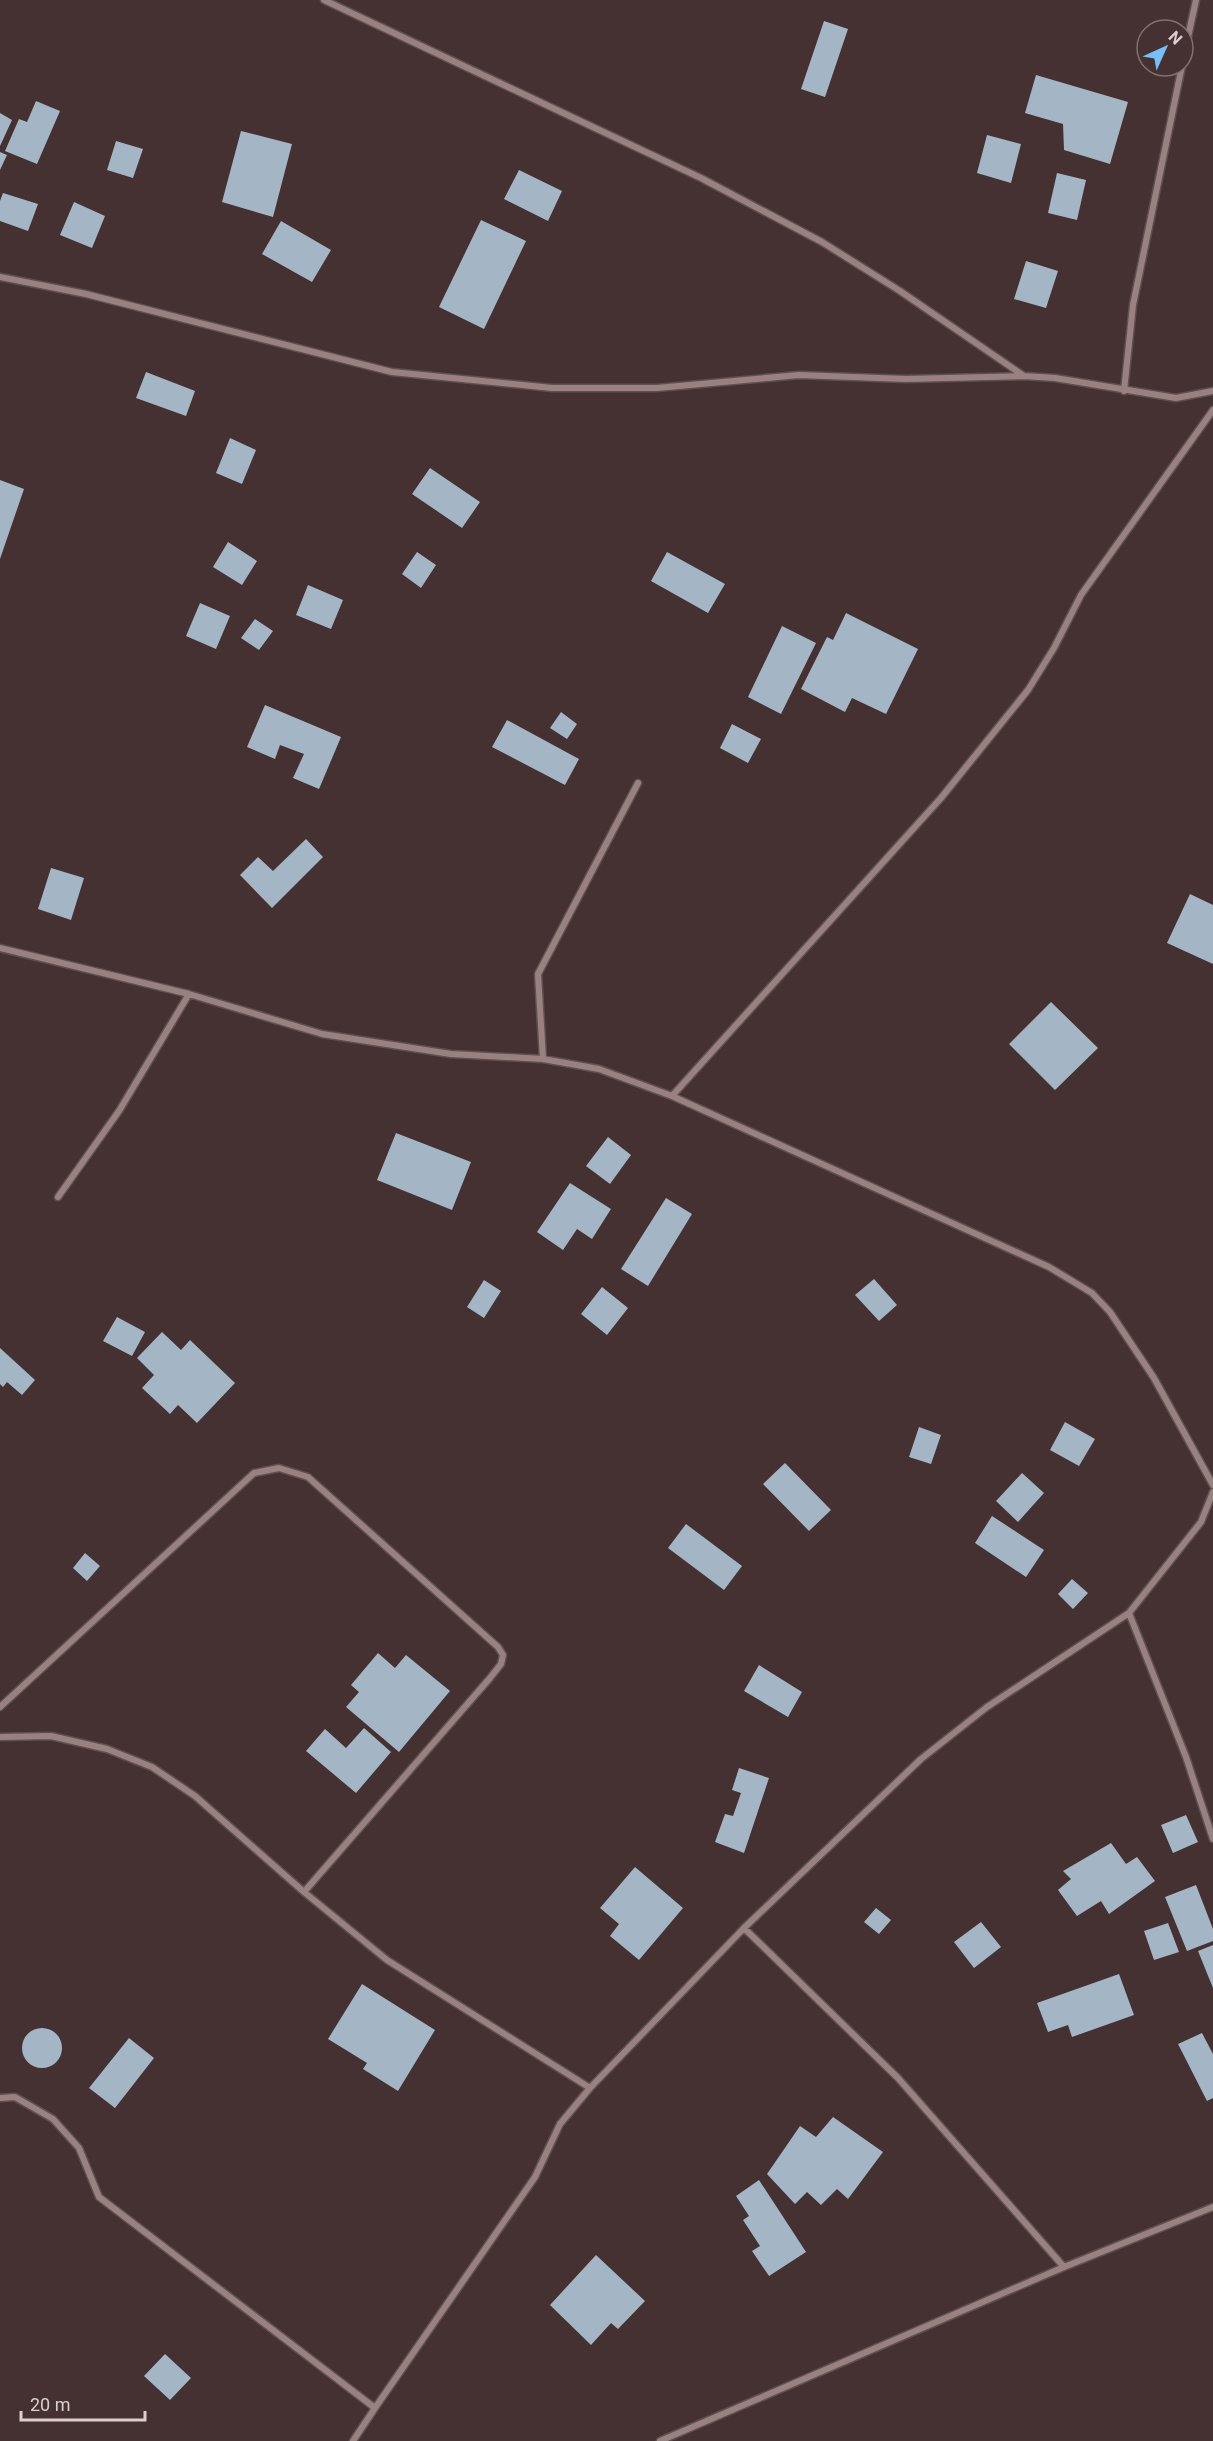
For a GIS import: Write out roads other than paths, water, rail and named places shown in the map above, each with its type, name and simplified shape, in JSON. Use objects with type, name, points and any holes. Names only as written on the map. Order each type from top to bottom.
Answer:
[{"type":"street","points":[[324,0],[701,177],[822,242],[900,291],[1024,376]]},
{"type":"street","points":[[1192,18],[1196,0]]},
{"type":"street","points":[[1124,391],[1133,305],[1180,78]]},
{"type":"street","points":[[0,277],[86,294],[392,372],[552,388],[657,388],[799,375],[906,379],[1024,376],[1055,378],[1176,398],[1213,391]]},
{"type":"street","points":[[672,1096],[941,798],[1028,690],[1054,648],[1081,596],[1213,410]]},
{"type":"street","points":[[543,1059],[538,974],[638,783]]},
{"type":"street","points":[[0,948],[189,994],[322,1034],[451,1054],[576,1062],[672,1096],[1049,1267],[1092,1293],[1110,1312],[1148,1368],[1213,1485]]},
{"type":"street","points":[[58,1197],[119,1111],[189,994]]},
{"type":"street","points":[[0,1707],[254,1473],[279,1468],[308,1477],[498,1647],[503,1655],[501,1664],[490,1678],[304,1892]]},
{"type":"street","points":[[353,2441],[535,2177],[560,2124],[590,2088],[744,1928],[921,1759],[987,1707],[1129,1613],[1201,1522],[1213,1492]]},
{"type":"street","points":[[1129,1613],[1186,1757],[1213,1839]]},
{"type":"street","points":[[0,1737],[51,1736],[107,1749],[152,1767],[195,1796],[304,1892],[387,1960],[590,2088]]},
{"type":"street","points":[[744,1928],[898,2078],[1064,2267]]},
{"type":"street","points":[[0,2098],[15,2097],[53,2119],[79,2148],[99,2197],[375,2408]]},
{"type":"street","points":[[660,2441],[1064,2267],[1213,2207]]}]
